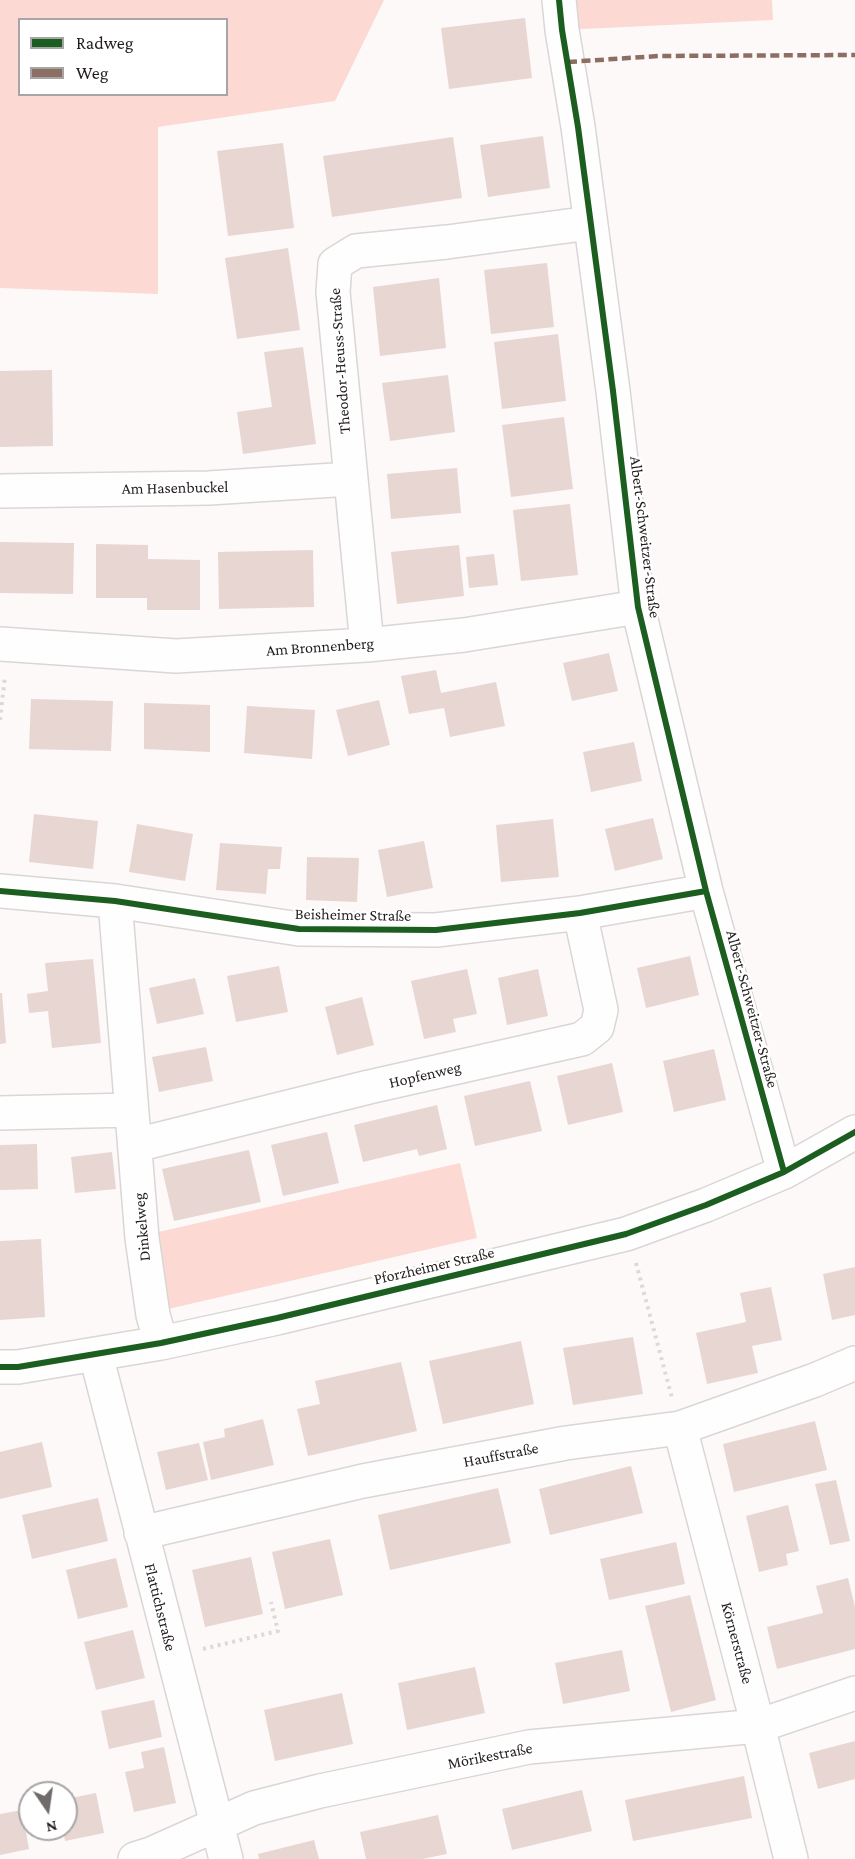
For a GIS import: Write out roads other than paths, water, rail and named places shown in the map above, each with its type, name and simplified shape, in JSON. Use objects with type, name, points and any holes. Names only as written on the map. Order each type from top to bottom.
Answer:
[{"type":"street","name":"Albert-Schweitzer-Straße","points":[[559,0],[613,391],[638,607],[706,891],[784,1172]]},
{"type":"street","name":"Theodor-Heuss-Straße","points":[[367,645],[333,292],[335,264],[356,251],[447,242],[590,223]]},
{"type":"street","name":"Am Hasenbuckel","points":[[0,491],[209,488],[350,479]]},
{"type":"street","name":"Am Bronnenberg","points":[[4,645],[176,656],[367,645],[464,634],[638,607]]},
{"type":"street","name":"Beisheimer Straße","points":[[0,891],[115,901],[299,929],[436,930],[580,912],[706,891]]},
{"type":"street","name":"Dinkelweg","points":[[115,901],[142,1238],[153,1315],[160,1343]]},
{"type":"street","name":"Hopfenweg","points":[[136,1145],[369,1087],[582,1039],[597,1027],[601,1010],[580,912]]},
{"type":"street","points":[[0,1113],[131,1110]]},
{"type":"street","name":"Pforzheimer Straße","points":[[0,1367],[18,1367],[160,1343],[277,1318],[626,1234],[706,1205],[784,1172],[855,1132]]},
{"type":"street","name":"Flattichstraße","points":[[96,1355],[226,1859]]},
{"type":"street","name":"Hauffstraße","points":[[141,1533],[363,1480],[566,1443],[680,1428],[816,1380],[855,1363]]},
{"type":"street","name":"Körnerstraße","points":[[680,1428],[791,1859]]},
{"type":"street","name":"Mörikestraße","points":[[135,1859],[217,1826],[254,1808],[320,1791],[529,1747],[758,1726],[855,1693]]}]
